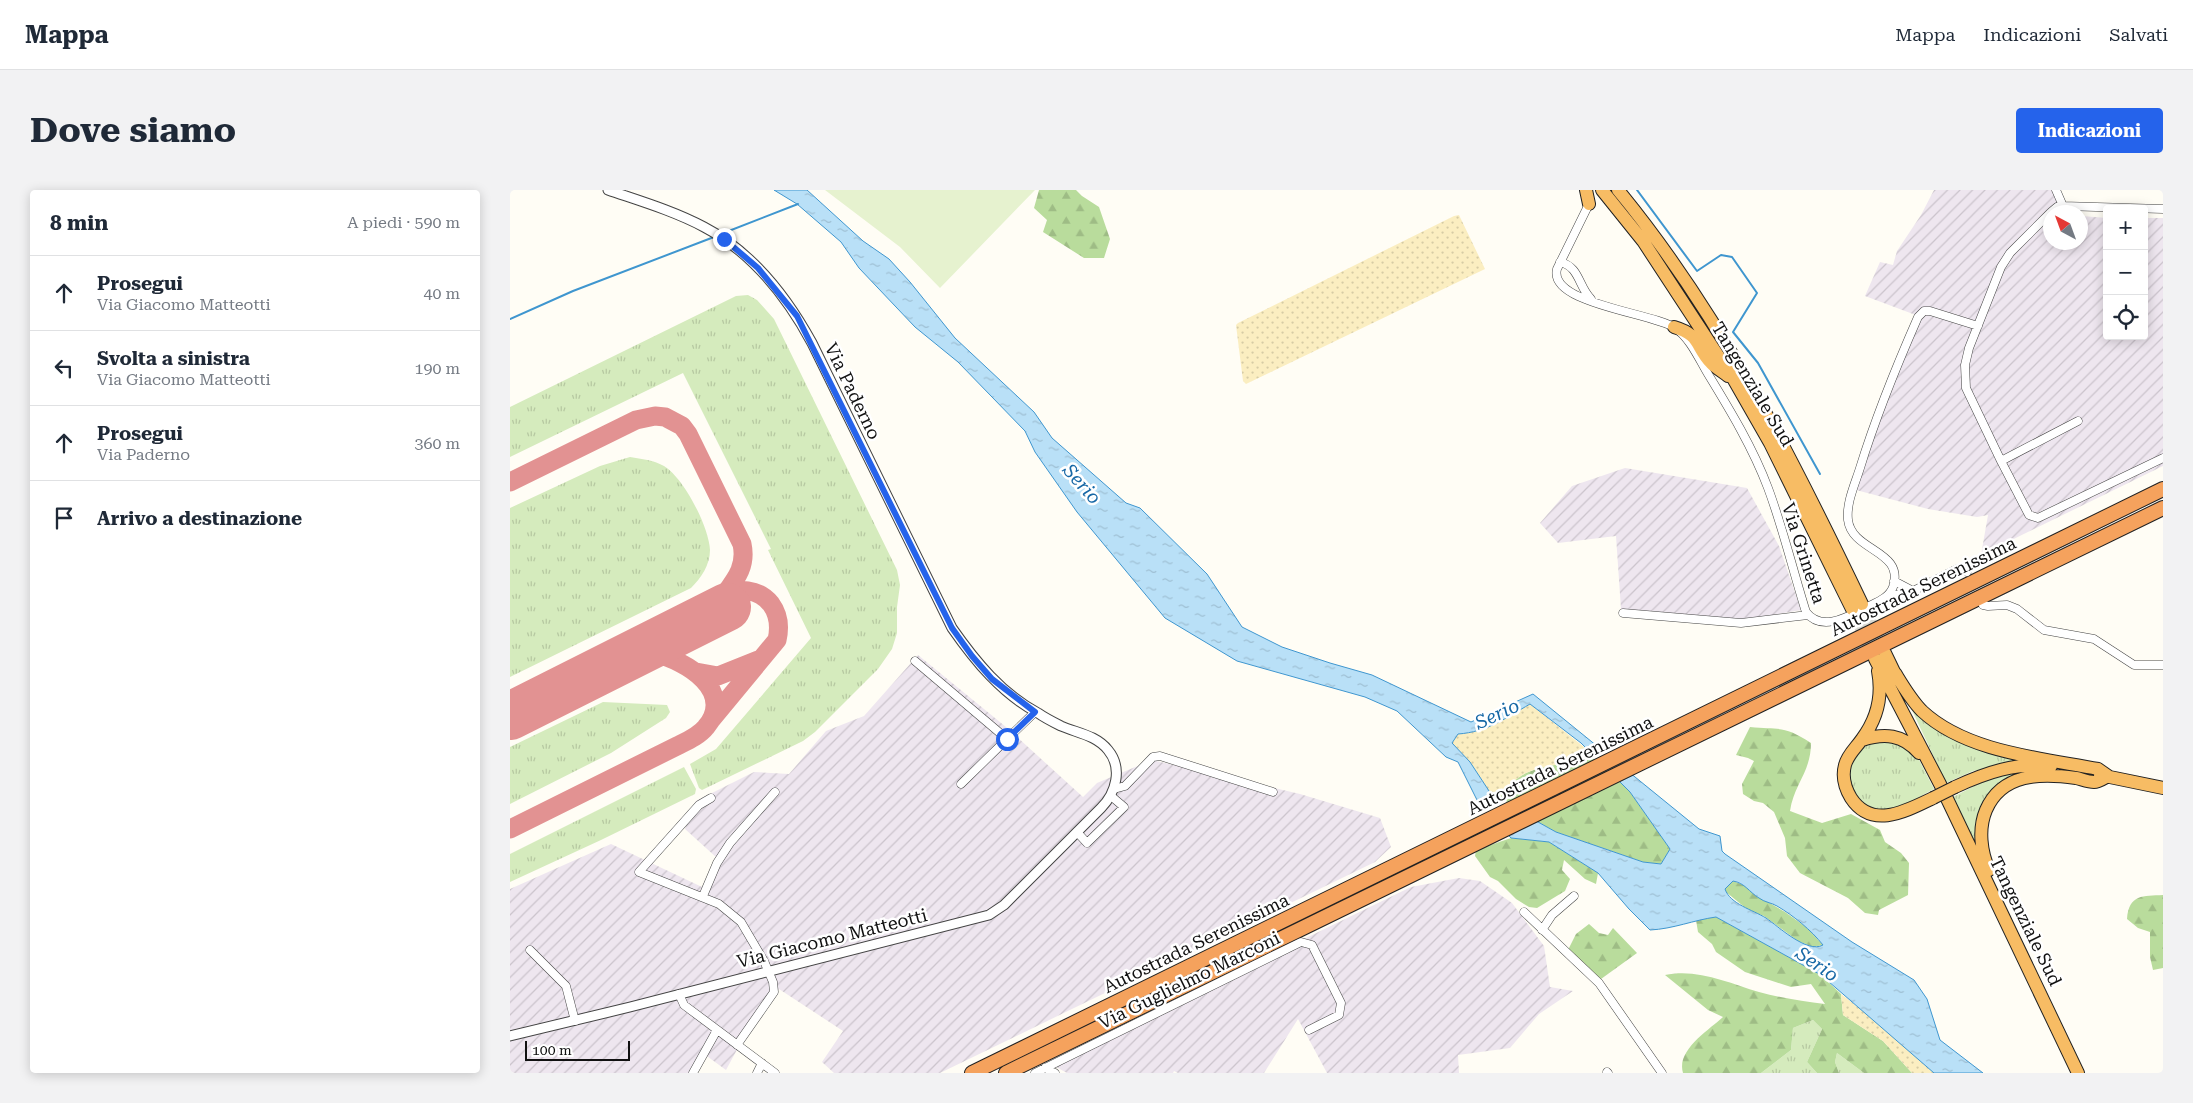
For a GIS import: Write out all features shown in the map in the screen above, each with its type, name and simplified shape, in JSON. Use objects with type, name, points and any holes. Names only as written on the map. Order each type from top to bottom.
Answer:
[{"type":"highway","points":[[1586,190],[1589,204]]},
{"type":"highway","name":"Tangenziale Sud","points":[[1602,190],[1643,241],[1734,380],[1770,443],[1857,607],[1810,497],[1743,372],[1692,291],[1618,190]]},
{"type":"highway","points":[[1674,327],[1688,331],[1693,335],[1712,363],[1734,380]]},
{"type":"highway","name":"Autostrada Serenissima","points":[[972,1073],[2163,489]]},
{"type":"highway","name":"Autostrada Serenissima","points":[[1006,1073],[2163,508]]},
{"type":"highway","points":[[1880,656],[1879,704],[1874,720],[1862,740],[1848,757],[1844,772],[1848,793],[1858,807],[1874,815],[1895,815],[1992,772],[2027,765],[2048,766],[2108,776],[2163,788]]},
{"type":"highway","name":"Tangenziale Sud","points":[[1880,656],[1895,674],[1940,784]]},
{"type":"highway","name":"Tangenziale Sud","points":[[1880,656],[2078,1073]]},
{"type":"highway","points":[[1895,674],[1921,710],[1942,727],[1958,736],[2008,751],[2098,768],[2108,776]]},
{"type":"highway","points":[[1862,740],[1887,735],[1904,739],[1919,752],[1940,784]]},
{"type":"highway","points":[[2012,933],[2007,911],[1983,850],[1982,826],[1988,806],[2004,787],[2028,776],[2058,776],[2095,782],[2108,776]]},
{"type":"street","name":"Via Paderno","points":[[608,190],[672,213],[706,228],[724,239],[758,268],[797,316],[952,628],[972,656],[992,679],[1035,712]]},
{"type":"street","points":[[2056,190],[2063,205]]},
{"type":"street","points":[[1589,204],[1560,262],[1556,274],[1560,285],[1578,296],[1674,327]]},
{"type":"street","points":[[2088,207],[2163,209]]},
{"type":"street","points":[[2043,221],[2010,253],[2001,267],[1965,365],[1966,388],[2001,461],[2029,514],[2038,518],[2163,458]]},
{"type":"street","points":[[1560,262],[1572,266],[1592,301]]},
{"type":"street","points":[[1886,598],[1894,581],[1888,559],[1858,540],[1848,523],[1850,498],[1865,452],[1885,393],[1919,314],[1924,311],[1930,311],[1978,326]]},
{"type":"street","name":"Via Grinetta","points":[[1674,327],[1688,342],[1745,438],[1768,488],[1808,616],[1821,622],[1842,620],[1886,598],[1913,591],[1957,569],[1963,568],[1967,572]]},
{"type":"street","points":[[2001,461],[2078,421]]},
{"type":"street","points":[[1894,581],[1913,591]]},
{"type":"street","points":[[1983,605],[2007,605],[2017,609],[2044,630],[2094,639],[2134,665],[2163,665]]},
{"type":"street","points":[[1623,613],[1741,623],[1808,616]]},
{"type":"street","points":[[915,661],[1007,739]]},
{"type":"street","points":[[961,784],[1035,712],[1062,726],[1094,738],[1103,745],[1115,763],[1116,782],[1112,792],[1124,807],[1087,843],[1076,832]]},
{"type":"street","name":"Via Giacomo Matteotti","points":[[510,1036],[989,915],[1004,905],[1101,808],[1112,792],[1125,786],[1154,757],[1160,756],[1273,792]]},
{"type":"street","points":[[703,896],[717,863],[730,843],[774,792]]},
{"type":"street","points":[[711,798],[699,806],[640,872],[703,896],[719,904],[741,922],[773,982],[774,992],[737,1045]]},
{"type":"street","points":[[1542,930],[1552,915],[1574,896]]},
{"type":"street","points":[[1524,912],[1598,983],[1662,1073]]},
{"type":"street","name":"Via Guglielmo Marconi","points":[[1035,1073],[1301,942],[1312,945],[1341,1003],[1339,1015],[1309,1030]]},
{"type":"street","points":[[530,950],[566,986],[575,1021]]},
{"type":"street","points":[[679,994],[684,1005],[775,1073]]},
{"type":"street","points":[[693,1073],[717,1030]]},
{"type":"street","points":[[757,1073],[762,1063]]},
{"type":"street","points":[[1053,1064],[1057,1073]]},
{"type":"street","points":[[1045,1068],[1057,1073]]},
{"type":"shaded area","points":[[1934,190],[2054,190],[2059,205],[2043,205],[2043,250],[2088,250],[2088,217],[2103,218],[2103,340],[2148,340],[2148,218],[2163,218],[2163,466],[1981,555],[1988,515],[1977,517],[1928,509],[1856,490],[1888,394],[1921,317],[1865,296],[1880,262],[1893,265],[1897,251],[1921,215]]},
{"type":"shaded area","points":[[1625,468],[1747,488],[1779,546],[1801,610],[1739,621],[1621,609],[1616,536],[1558,543],[1540,523],[1572,486]]},
{"type":"shaded area","points":[[918,655],[1006,727],[1083,797],[1097,783],[1152,760],[1300,794],[1380,818],[1391,847],[1375,862],[940,1073],[834,1073],[822,1062],[843,1031],[779,989],[746,1033],[726,1070],[704,1054],[694,1073],[510,1073],[510,889],[611,844],[702,887],[717,858],[685,829],[696,801],[754,772],[789,774],[826,731],[864,716]]},
{"type":"shaded area","points":[[1459,878],[1480,881],[1512,903],[1544,946],[1550,987],[1573,991],[1539,1014],[1510,1048],[1458,1055],[1459,1073],[1327,1073],[1298,1019],[1264,1073],[1178,1073],[1174,1071],[1173,1073],[1067,1073],[1049,1063],[1411,887]]},
{"type":"green space","points":[[825,190],[1035,190],[940,288],[900,247]]},
{"type":"green space","points":[[1039,190],[1076,190],[1099,207],[1110,239],[1104,258],[1084,258],[1043,232],[1047,220],[1034,208]]},
{"type":"green space","points":[[748,295],[757,300],[774,319],[897,570],[900,585],[897,607],[897,633],[892,649],[878,669],[815,732],[803,741],[702,790],[699,788],[690,764],[716,749],[811,638],[768,550],[771,549],[683,373],[510,457],[510,407],[736,296]]},
{"type":"green space","points":[[630,457],[652,461],[664,466],[672,472],[687,492],[700,516],[709,540],[710,556],[704,571],[691,588],[510,677],[510,508],[600,466]]},
{"type":"green space","points":[[603,702],[667,705],[670,712],[666,718],[611,753],[510,804],[510,747]]},
{"type":"green space","points":[[1911,708],[2026,760],[1973,771],[1946,783]]},
{"type":"green space","points":[[1750,727],[1788,731],[1811,743],[1808,762],[1795,793],[1790,811],[1822,823],[1851,814],[1880,830],[1885,842],[1901,853],[1909,863],[1908,895],[1879,910],[1878,915],[1865,913],[1848,898],[1800,873],[1787,856],[1785,838],[1774,812],[1763,803],[1754,801],[1743,794],[1742,784],[1754,761],[1736,755]]},
{"type":"green space","points":[[1889,738],[1915,752],[1934,789],[1905,805],[1888,811],[1877,810],[1867,806],[1859,799],[1850,781],[1849,771],[1852,761],[1864,745]]},
{"type":"green space","points":[[1584,747],[1630,792],[1670,849],[1661,864],[1643,862],[1556,832],[1498,800],[1510,785],[1522,775],[1572,759]]},
{"type":"green space","points":[[684,767],[696,789],[695,794],[510,882],[510,854]]},
{"type":"green space","points":[[2021,771],[2034,771],[1996,790],[1978,849],[1953,797],[1979,782]]},
{"type":"green space","points":[[1511,838],[1549,842],[1598,873],[1596,884],[1585,879],[1564,860],[1562,870],[1570,879],[1565,891],[1537,908],[1529,907],[1516,899],[1498,881],[1490,877],[1475,856],[1476,850]]},
{"type":"green space","points":[[1733,881],[1746,886],[1754,894],[1785,912],[1806,927],[1823,945],[1813,947],[1798,941],[1764,916],[1748,910],[1726,892],[1725,889]]},
{"type":"green space","points":[[2163,895],[2163,968],[2153,970],[2150,957],[2150,932],[2138,928],[2127,919],[2128,911],[2138,898]]},
{"type":"green space","points":[[1716,917],[1821,975],[1841,994],[1843,1015],[1883,1041],[1912,1073],[1864,1073],[1837,1053],[1835,1062],[1839,1073],[1817,1073],[1807,1062],[1822,1029],[1813,1020],[1793,1028],[1791,1050],[1761,1073],[1683,1073],[1684,1056],[1689,1049],[1702,1034],[1723,1017],[1708,1010],[1665,975],[1689,973],[1701,975],[1767,994],[1825,1004],[1811,984],[1791,987],[1745,972],[1716,952],[1712,944],[1698,932],[1696,920]]},
{"type":"green space","points":[[1589,924],[1599,933],[1608,935],[1613,928],[1637,953],[1601,979],[1568,950],[1576,934]]},
{"type":"green space","points":[[1813,1020],[1822,1029],[1807,1062],[1817,1073],[1761,1073],[1791,1050],[1793,1028]]},
{"type":"green space","points":[[1837,1053],[1864,1073],[1839,1073],[1835,1062]]},
{"type":"sand","points":[[1459,215],[1485,269],[1246,384],[1243,381],[1236,325],[1238,323]]},
{"type":"sand","points":[[1530,704],[1584,747],[1572,759],[1522,775],[1510,785],[1498,800],[1493,797],[1470,762],[1452,743],[1458,734],[1487,727]]},
{"type":"sand","points":[[1841,994],[1873,1019],[1934,1073],[1912,1073],[1883,1041],[1843,1015]]},
{"type":"water","name":"Serio","points":[[774,190],[807,190],[863,241],[889,259],[955,338],[1034,412],[1052,438],[1126,503],[1140,508],[1207,574],[1242,627],[1282,647],[1372,675],[1471,722],[1533,694],[1699,829],[1720,836],[1722,851],[1725,854],[1852,942],[1914,980],[1927,999],[1940,1040],[1983,1073],[1934,1073],[1821,975],[1716,917],[1650,930],[1598,873],[1549,842],[1511,838],[1478,802],[1458,762],[1446,757],[1397,711],[1365,697],[1237,661],[1165,618],[1077,512],[1035,452],[1025,431],[958,362],[915,327],[859,268],[841,242],[797,204]],"holes":[[[1530,704],[1581,743],[1630,792],[1670,849],[1661,864],[1643,862],[1556,832],[1493,797],[1470,762],[1452,743],[1458,734],[1487,727]],[[1733,881],[1744,886],[1761,899],[1790,914],[1823,945],[1816,947],[1801,943],[1766,918],[1737,903],[1725,889]]]},
{"type":"pier","points":[[1605,748],[1634,772],[1616,781],[1590,755]]},
{"type":"pier","points":[[1502,799],[1538,819],[1505,835],[1481,810]]},
{"type":"waterway","points":[[1637,190],[1697,271],[1721,255],[1732,257],[1757,293],[1733,332],[1758,363],[1820,474]]},
{"type":"waterway","points":[[721,234],[798,204]]},
{"type":"waterway","points":[[510,319],[573,291],[714,237]]},
{"type":"taxiway","points":[[510,482],[636,420],[655,416],[665,417],[682,426],[688,434],[742,544],[743,560],[739,573],[722,598]]},
{"type":"taxiway","points":[[648,643],[707,614],[721,600],[735,592],[754,592],[771,604],[776,612],[778,621],[777,640],[711,720]]},
{"type":"taxiway","points":[[510,829],[689,740],[706,727],[714,714],[715,702],[711,690],[703,680],[693,671],[667,657],[650,653],[633,656]]},
{"type":"taxiway","points":[[696,672],[718,676],[758,660]]},
{"type":"runway","points":[[510,716],[727,607]]},
{"type":"tunnel","points":[[1862,604],[1885,653]]},
{"type":"tunnel","points":[[1852,609],[1875,659]]},
{"type":"route","points":[[724,239],[758,268],[797,316],[952,628],[972,656],[992,679],[1035,712],[1007,739]]}]
